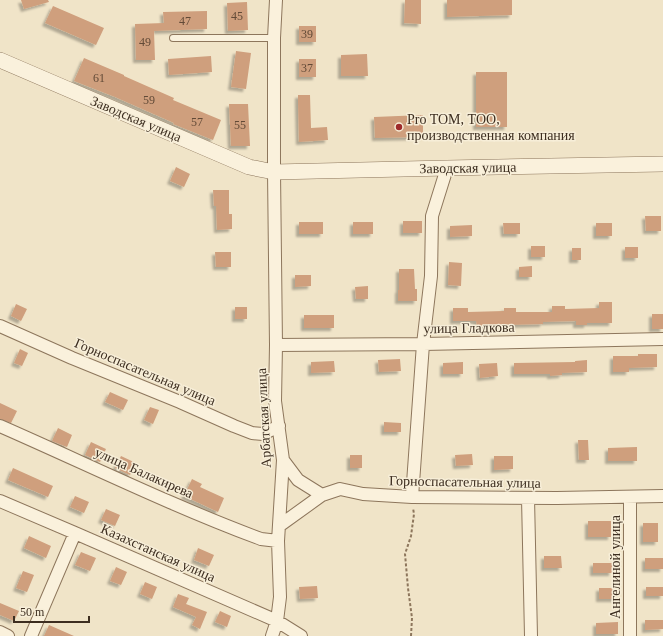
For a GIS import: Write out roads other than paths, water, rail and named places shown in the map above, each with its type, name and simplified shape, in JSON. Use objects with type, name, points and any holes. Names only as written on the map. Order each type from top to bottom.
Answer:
[{"type":"street","points":[[274,172],[274,38],[276,0]]},
{"type":"street","name":"Заводская улица","points":[[0,60],[249,167],[274,172],[663,164]]},
{"type":"street","points":[[412,497],[423,344],[431,276],[432,216],[447,168]]},
{"type":"street","name":"Арбатская улица","points":[[272,636],[277,621],[280,597],[278,541],[283,460],[275,401],[276,345],[274,172]]},
{"type":"street","name":"Горноспасательная улица","points":[[0,326],[72,358],[252,433],[263,434],[279,426]]},
{"type":"street","name":"улица Гладкова","points":[[276,345],[423,344],[663,339]]},
{"type":"street","name":"улица Балакирева","points":[[0,426],[167,501],[261,539],[278,541]]},
{"type":"street","points":[[283,460],[298,480],[322,495]]},
{"type":"street","name":"Горноспасательная улица","points":[[279,526],[322,495],[340,489],[363,494],[412,497],[528,498],[663,496]]},
{"type":"street","name":"Ангелиной улица","points":[[630,497],[630,636]]},
{"type":"street","points":[[528,498],[531,636]]},
{"type":"street","name":"Казахстанская улица","points":[[0,501],[277,621],[301,636]]},
{"type":"street","points":[[31,636],[75,533]]},
{"type":"street","points":[[0,632],[8,636]]},
{"type":"lane","points":[[173,38],[274,38]]},
{"type":"place","name":"Pro TOM, ТОО, производственная компания","points":[[399,127]]}]
